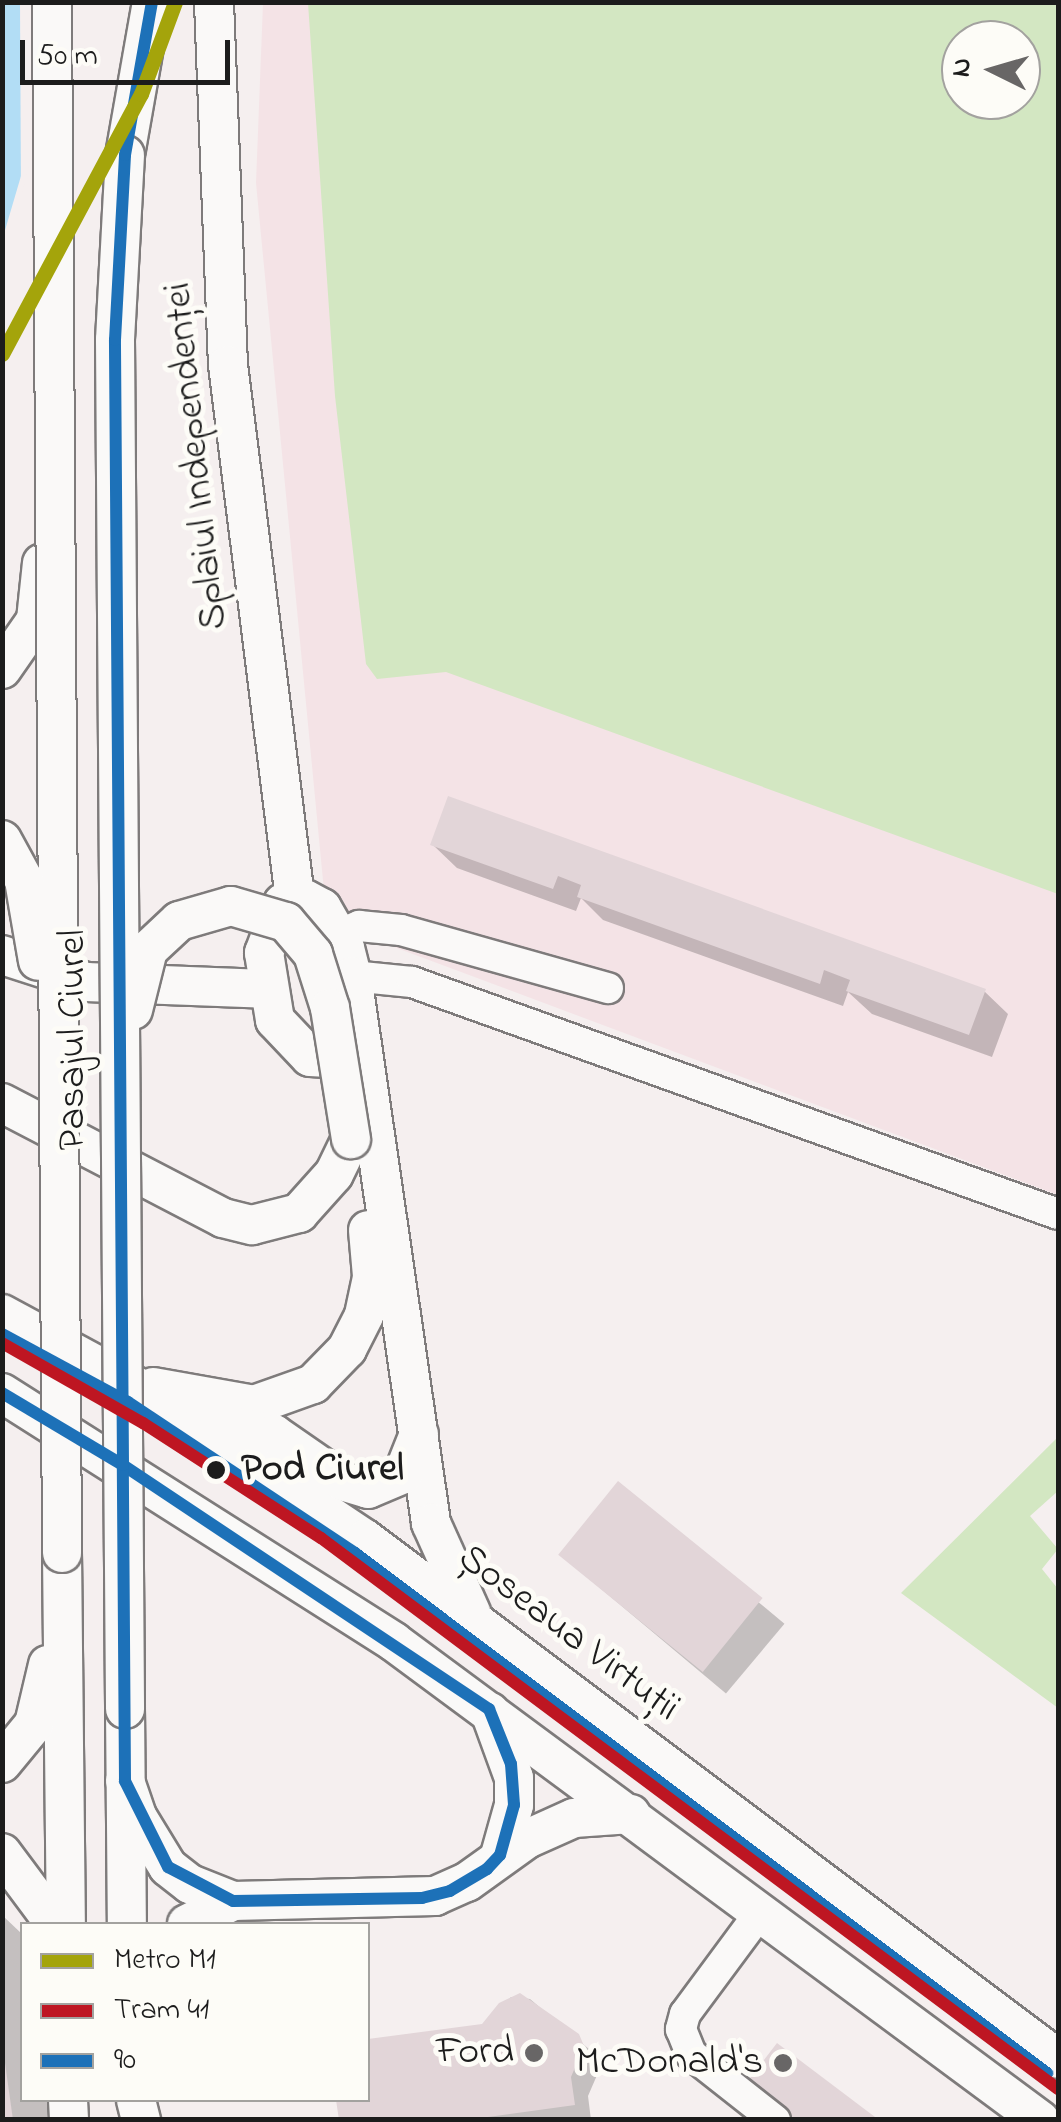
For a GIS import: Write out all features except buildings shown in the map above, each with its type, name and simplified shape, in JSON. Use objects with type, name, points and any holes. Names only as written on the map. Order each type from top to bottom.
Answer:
[{"type":"main road","name":"Pasajul Ciurel","points":[[52,2],[66,1922]]},
{"type":"main road","name":"Pasajul Ciurel","points":[[126,1922],[115,340],[125,155],[152,2]]},
{"type":"main road","name":"Splaiul Independenței","points":[[214,2],[228,365],[295,898]]},
{"type":"main road","points":[[2,669],[36,620],[55,482]]},
{"type":"main road","points":[[2,840],[24,880],[57,1056]]},
{"type":"main road","points":[[364,1060],[324,1063],[298,1050],[275,1020],[265,988],[267,932],[276,911],[295,898],[322,908],[340,934],[352,976],[436,1541],[475,1619]]},
{"type":"main road","points":[[119,1101],[148,950],[195,913],[251,908],[286,922],[313,954],[330,1008],[372,1276],[364,1315],[337,1362],[298,1392],[254,1406],[137,1386]]},
{"type":"main road","points":[[2,955],[86,982],[265,988]]},
{"type":"main road","points":[[2,1103],[206,1209],[252,1225],[299,1213],[334,1174],[351,1140]]},
{"type":"main road","name":"Șoseaua Virtuții","points":[[2,1314],[137,1386],[194,1422],[475,1619],[1058,2059]]},
{"type":"main road","points":[[2,1394],[270,1558],[489,1709],[1034,2117]]},
{"type":"main road","points":[[194,1422],[262,1428],[342,1481],[368,1489],[403,1474],[419,1431]]},
{"type":"main road","points":[[2,1763],[34,1724],[42,1698],[62,1554]]},
{"type":"main road","points":[[489,1709],[514,1778],[512,1817],[500,1855]]},
{"type":"main road","points":[[125,1781],[145,1832],[168,1867],[190,1884],[233,1901],[436,1896],[467,1882],[500,1855],[574,1818],[631,1814]]},
{"type":"main road","points":[[2,1853],[28,1879],[55,1922]]},
{"type":"main road","points":[[190,1922],[233,1901]]},
{"type":"lane","points":[[340,934],[359,926],[400,930],[608,988]]},
{"type":"lane","points":[[352,976],[412,982],[1058,1214]]},
{"type":"lane","points":[[762,1910],[685,2014],[682,2038],[690,2054],[775,2120]]},
{"type":"shaded area","points":[[263,3],[1058,3],[1058,1195],[327,922],[256,183]]},
{"type":"green space","points":[[308,3],[1058,3],[1058,894],[446,672],[377,679],[366,664],[335,396]]},
{"type":"green space","points":[[1058,1437],[1058,1491],[1030,1516],[1058,1549],[1042,1569],[1058,1589],[1058,1708],[901,1593]]},
{"type":"water","points":[[3,3],[72,3],[3,237]]},
{"type":"pier","points":[[20,3],[75,3],[21,195]]},
{"type":"metro line","name":"M1","points":[[2,354],[141,94],[175,2]]},
{"type":"tram line","name":"41","points":[[2,1343],[143,1423],[321,1538],[1058,2089]]},
{"type":"transit line","name":"90","points":[[123,1465],[115,340],[125,155],[152,2]]},
{"type":"transit line","points":[[2,1334],[128,1402],[355,1553],[1047,2073]]},
{"type":"transit line","name":"90","points":[[2,1393],[123,1465]]},
{"type":"transit line","name":"90","points":[[123,1465],[489,1709],[511,1764],[514,1805],[500,1855],[487,1869],[450,1891],[422,1898],[233,1901],[168,1867],[125,1781],[123,1465]]},
{"type":"place","name":"Pod Ciurel","points":[[216,1470]]},
{"type":"place","name":"Ford","points":[[534,2053]]},
{"type":"place","name":"McDonald's","points":[[783,2063]]}]
